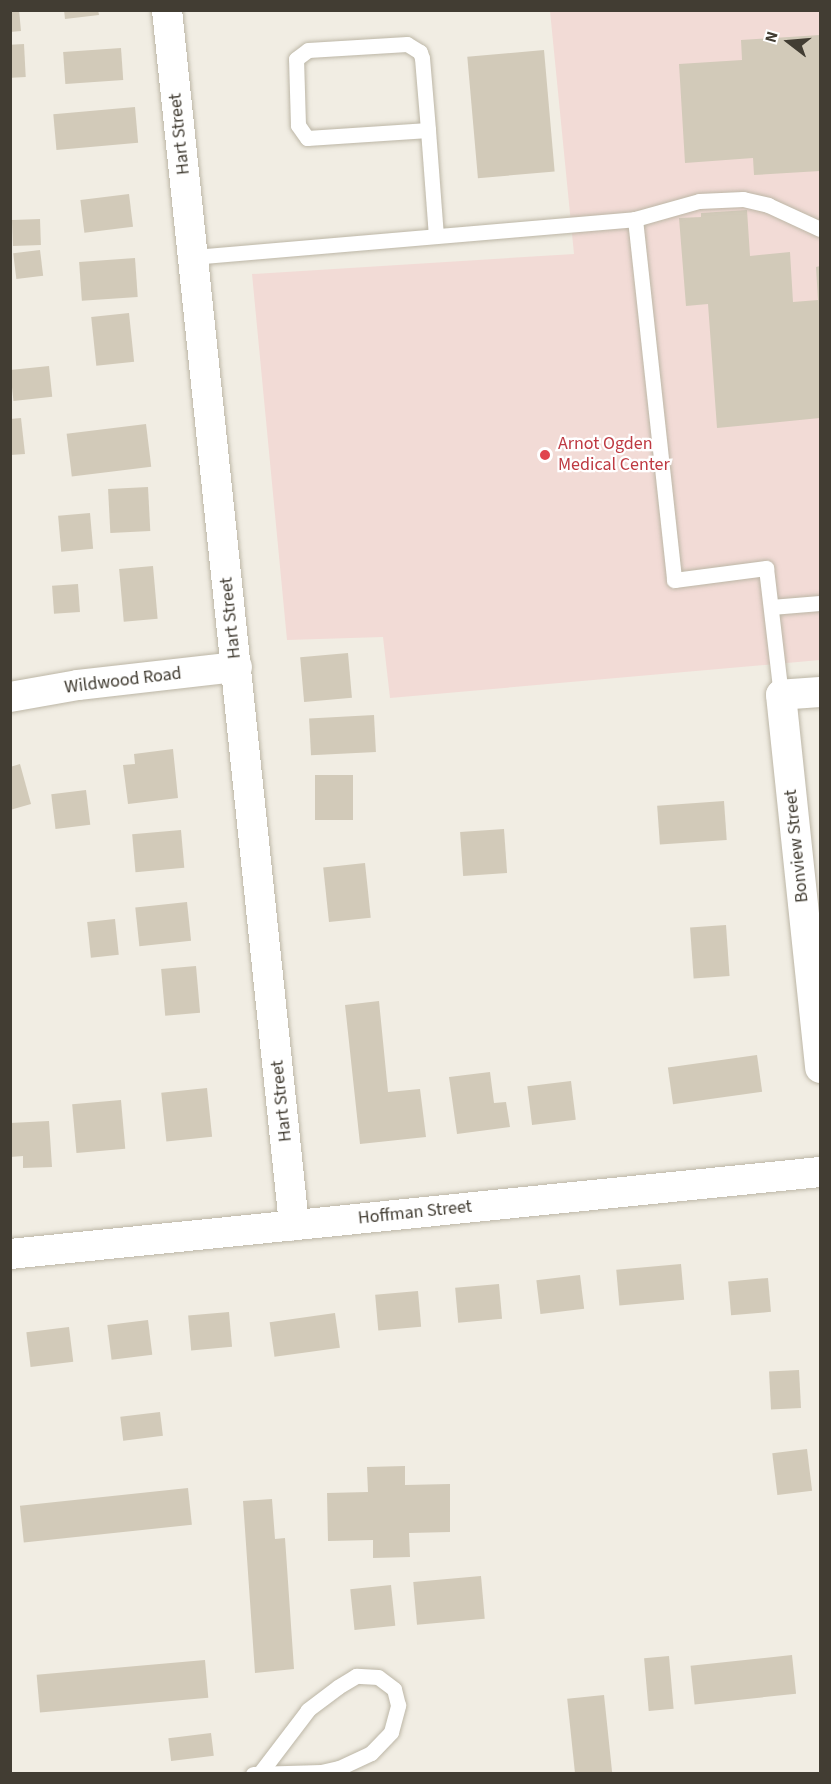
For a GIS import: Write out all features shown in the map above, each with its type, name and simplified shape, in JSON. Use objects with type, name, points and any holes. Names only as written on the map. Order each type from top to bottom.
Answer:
[{"type":"street","name":"Hart Street","points":[[167,10],[294,1225]]},
{"type":"street","name":"Wildwood Road","points":[[10,697],[78,685],[237,667]]},
{"type":"street","points":[[781,695],[820,692]]},
{"type":"street","name":"Bonview Street","points":[[781,695],[820,1068]]},
{"type":"street","name":"Hoffman Street","points":[[10,1254],[820,1172]]},
{"type":"lane","points":[[428,130],[307,138],[298,125],[296,59],[308,50],[407,44],[415,47],[422,58],[428,130],[436,236]]},
{"type":"lane","points":[[193,257],[635,219],[699,201],[743,199],[768,205],[820,229]]},
{"type":"lane","points":[[635,219],[674,580],[766,568],[781,695]]},
{"type":"lane","points":[[771,607],[820,603]]},
{"type":"lane","points":[[253,1773],[260,1773],[311,1772],[339,1768],[371,1753],[391,1732],[398,1705],[394,1689],[378,1677],[356,1676],[338,1687],[308,1710],[260,1773]]},
{"type":"shaded area","name":"Arnot Ogden Medical Center","points":[[550,11],[820,11],[820,660],[390,698],[383,637],[287,640],[252,274],[574,254]]},
{"type":"building","points":[[10,10],[19,10],[21,31],[10,32]]},
{"type":"building","points":[[64,10],[98,10],[99,15],[65,19]]},
{"type":"building","points":[[820,35],[820,171],[754,175],[753,158],[685,163],[679,64],[742,60],[741,40]]},
{"type":"building","points":[[24,44],[26,77],[12,78],[10,45]]},
{"type":"building","points":[[121,48],[123,80],[65,84],[63,52]]},
{"type":"building","points":[[544,50],[555,172],[478,178],[467,57]]},
{"type":"building","points":[[135,107],[138,143],[56,150],[53,114]]},
{"type":"building","points":[[129,194],[133,227],[84,233],[80,200]]},
{"type":"building","name":"Arnot Ogden Medical Center","points":[[747,210],[750,256],[790,252],[793,302],[818,300],[816,267],[820,266],[820,418],[717,428],[708,304],[686,306],[679,218],[701,217],[701,213]]},
{"type":"building","points":[[40,219],[41,245],[13,246],[12,220]]},
{"type":"building","points":[[40,250],[43,276],[16,279],[13,253]]},
{"type":"building","points":[[135,258],[138,297],[82,301],[79,262]]},
{"type":"building","points":[[129,313],[134,362],[96,366],[91,317]]},
{"type":"building","points":[[49,366],[52,397],[13,401],[10,370]]},
{"type":"building","points":[[21,418],[25,454],[10,455],[10,419]]},
{"type":"building","points":[[146,424],[151,467],[72,476],[67,434]]},
{"type":"building","points":[[148,487],[150,531],[110,533],[108,489]]},
{"type":"building","points":[[90,513],[93,549],[61,552],[58,516]]},
{"type":"building","points":[[153,566],[158,619],[124,622],[119,569]]},
{"type":"building","points":[[78,584],[80,612],[54,614],[52,586]]},
{"type":"building","points":[[348,653],[352,698],[304,702],[300,657]]},
{"type":"building","points":[[374,715],[376,752],[311,755],[309,718]]},
{"type":"building","points":[[173,749],[178,798],[128,804],[123,765],[135,764],[134,754]]},
{"type":"building","points":[[20,764],[31,804],[10,810],[10,767]]},
{"type":"building","points":[[315,775],[353,775],[353,820],[315,820]]},
{"type":"building","points":[[86,790],[90,825],[56,829],[51,794]]},
{"type":"building","points":[[724,801],[727,840],[660,845],[657,806]]},
{"type":"building","points":[[504,829],[507,873],[463,876],[460,832]]},
{"type":"building","points":[[181,830],[184,868],[135,872],[132,834]]},
{"type":"building","points":[[365,863],[371,918],[329,922],[323,867]]},
{"type":"building","points":[[187,902],[191,941],[139,946],[135,907]]},
{"type":"building","points":[[115,919],[119,955],[91,958],[87,922]]},
{"type":"building","points":[[726,925],[730,976],[694,978],[690,928]]},
{"type":"building","points":[[196,966],[200,1013],[165,1016],[161,969]]},
{"type":"building","points":[[379,1001],[388,1092],[420,1089],[426,1137],[360,1144],[345,1005]]},
{"type":"building","points":[[757,1055],[762,1092],[673,1104],[668,1068]]},
{"type":"building","points":[[490,1072],[494,1103],[506,1102],[510,1127],[457,1134],[449,1077]]},
{"type":"building","points":[[571,1081],[576,1120],[532,1125],[527,1086]]},
{"type":"building","points":[[207,1088],[212,1137],[166,1142],[161,1093]]},
{"type":"building","points":[[121,1100],[125,1149],[76,1153],[72,1104]]},
{"type":"building","points":[[49,1121],[52,1167],[23,1168],[23,1156],[10,1157],[10,1123]]},
{"type":"building","points":[[681,1264],[684,1300],[619,1306],[616,1270]]},
{"type":"building","points":[[580,1275],[584,1309],[540,1314],[536,1280]]},
{"type":"building","points":[[768,1278],[771,1312],[731,1315],[728,1281]]},
{"type":"building","points":[[499,1284],[502,1319],[458,1323],[455,1288]]},
{"type":"building","points":[[418,1291],[421,1327],[378,1331],[375,1295]]},
{"type":"building","points":[[229,1312],[232,1347],[191,1350],[188,1316]]},
{"type":"building","points":[[335,1313],[340,1348],[275,1357],[270,1322]]},
{"type":"building","points":[[148,1320],[152,1355],[112,1360],[107,1325]]},
{"type":"building","points":[[69,1327],[73,1362],[31,1367],[26,1332]]},
{"type":"building","points":[[799,1370],[801,1408],[771,1410],[769,1372]]},
{"type":"building","points":[[160,1412],[163,1436],[123,1441],[120,1417]]},
{"type":"building","points":[[807,1449],[812,1491],[777,1495],[772,1453]]},
{"type":"building","points":[[405,1466],[405,1485],[450,1484],[450,1532],[409,1533],[410,1557],[373,1558],[373,1540],[328,1541],[327,1493],[368,1492],[367,1467]]},
{"type":"building","points":[[188,1488],[192,1525],[24,1542],[20,1506]]},
{"type":"building","points":[[272,1499],[275,1539],[285,1538],[294,1669],[255,1673],[243,1501]]},
{"type":"building","points":[[481,1576],[485,1619],[417,1625],[413,1582]]},
{"type":"building","points":[[391,1585],[395,1626],[355,1630],[350,1589]]},
{"type":"building","points":[[792,1655],[796,1694],[695,1704],[691,1666]]},
{"type":"building","points":[[669,1656],[674,1709],[649,1711],[644,1658]]},
{"type":"building","points":[[205,1660],[208,1698],[40,1713],[37,1675]]},
{"type":"building","points":[[604,1695],[612,1774],[575,1774],[567,1699]]},
{"type":"building","points":[[211,1733],[214,1756],[171,1761],[168,1738]]},
{"type":"place","name":"Arnot Ogden Medical Center","points":[[545,455]]}]
